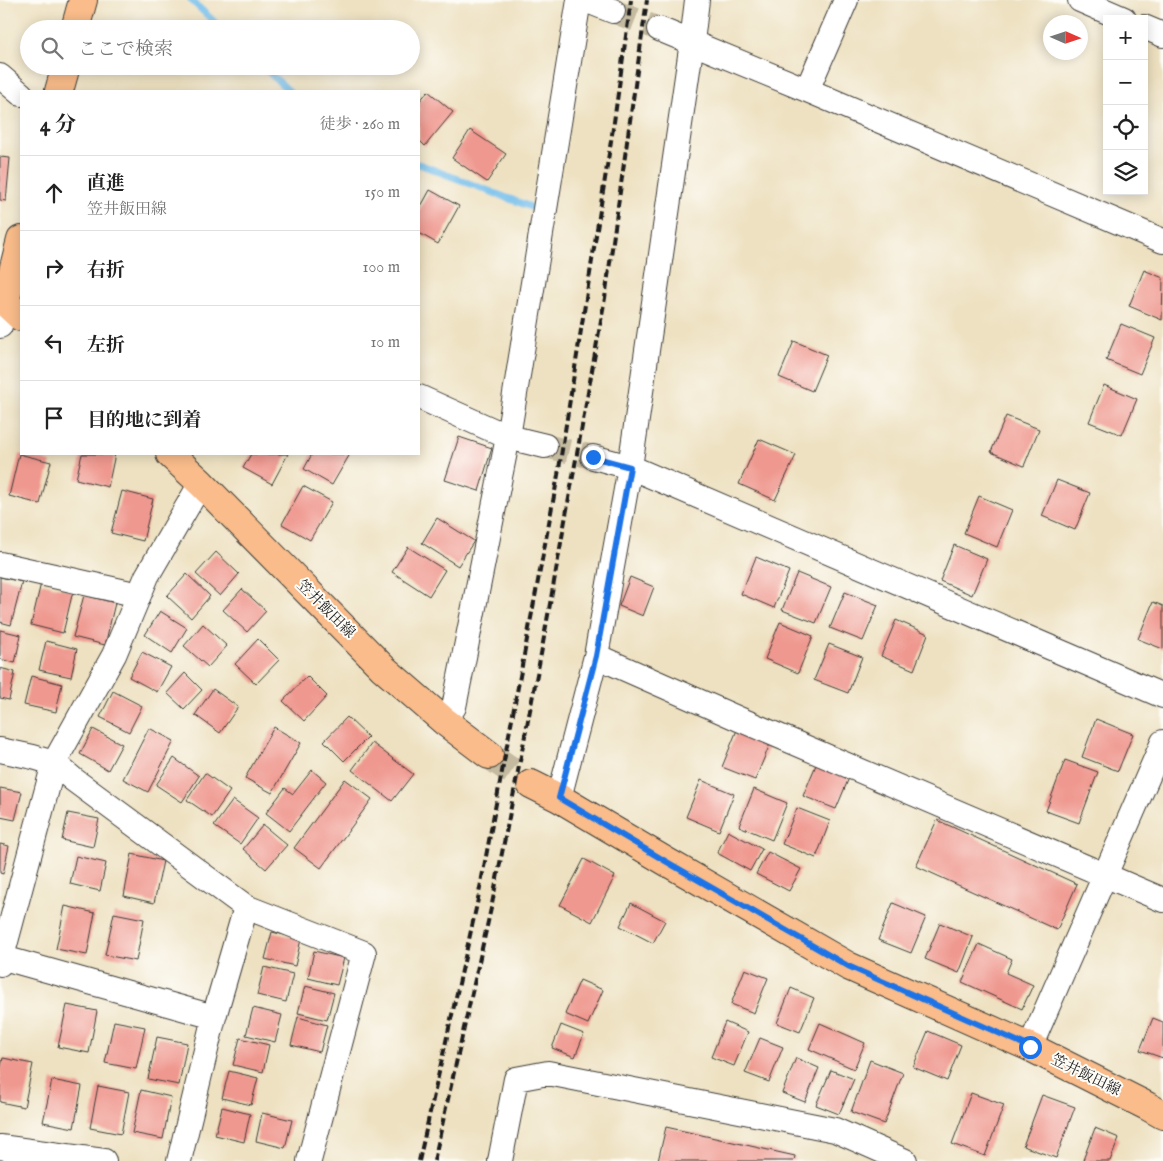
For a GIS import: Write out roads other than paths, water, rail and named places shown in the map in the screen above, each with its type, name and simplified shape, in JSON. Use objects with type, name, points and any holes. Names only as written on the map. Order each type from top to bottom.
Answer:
[{"type":"main road","points":[[78,20],[83,0]]},
{"type":"main road","points":[[59,90],[63,75]]},
{"type":"main road","points":[[7,311],[20,245]]},
{"type":"main road","name":"笠井飯田線","points":[[171,455],[383,668],[444,721],[489,755]]},
{"type":"main road","name":"笠井飯田線","points":[[531,784],[559,798],[848,966],[1030,1047],[1163,1115]]},
{"type":"street","points":[[444,721],[454,708],[508,438],[578,0]]},
{"type":"street","points":[[585,0],[613,11]]},
{"type":"street","points":[[559,798],[596,656],[630,467],[692,42],[696,0]]},
{"type":"street","points":[[807,90],[846,0]]},
{"type":"street","points":[[1080,0],[1115,15]]},
{"type":"street","points":[[659,29],[1163,241]]},
{"type":"street","points":[[1148,29],[1163,35]]},
{"type":"street","points":[[0,76],[20,93]]},
{"type":"street","points":[[420,397],[508,438],[545,446]]},
{"type":"street","points":[[593,457],[630,467],[1163,696]]},
{"type":"street","points":[[201,483],[147,576],[114,655],[54,763],[0,959],[214,1017]]},
{"type":"street","points":[[0,564],[139,595]]},
{"type":"street","points":[[596,656],[731,716],[1163,900]]},
{"type":"street","points":[[1030,1047],[1163,742]]},
{"type":"street","points":[[0,750],[54,763],[246,907],[364,953],[309,1161]]},
{"type":"street","points":[[179,1161],[214,1017],[246,907]]},
{"type":"street","points":[[500,1161],[516,1078],[548,1073],[834,1130],[905,1161]]},
{"type":"street","points":[[0,1147],[104,1161]]},
{"type":"waterway","points":[[191,0],[212,20]]},
{"type":"waterway","points":[[272,75],[288,90]]},
{"type":"waterway","points":[[420,164],[536,209]]},
{"type":"tunnel","points":[[613,11],[659,29]]},
{"type":"tunnel","points":[[545,446],[593,457]]},
{"type":"tunnel","points":[[489,755],[531,784]]},
{"type":"railway","points":[[419,1161],[477,904],[558,475],[614,122],[631,0]]},
{"type":"railway","points":[[434,1161],[492,904],[541,654],[605,298],[647,0]]}]
